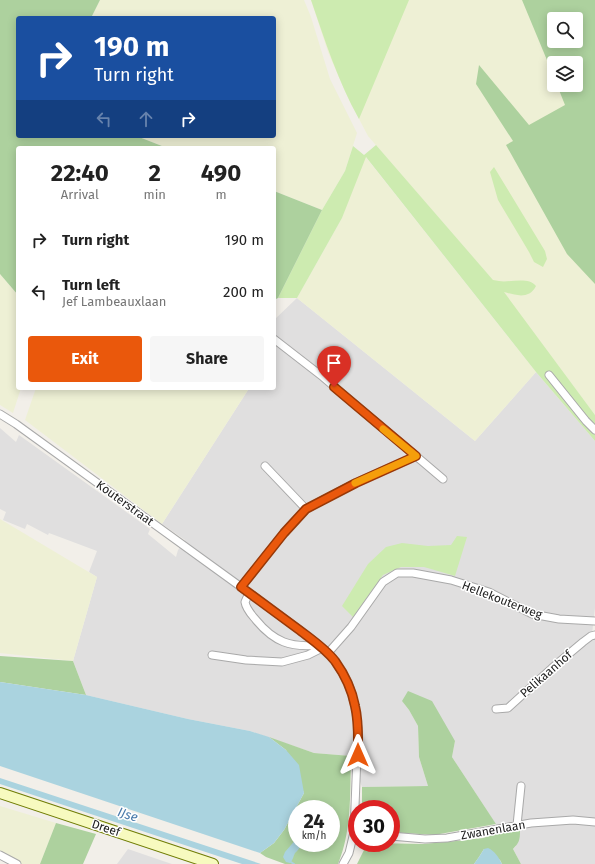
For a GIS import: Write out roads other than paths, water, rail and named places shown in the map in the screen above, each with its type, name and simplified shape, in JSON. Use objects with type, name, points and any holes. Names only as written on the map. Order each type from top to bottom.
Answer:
[{"type":"main road","name":"Dreef","points":[[0,793],[213,864]]},
{"type":"street","points":[[276,341],[323,377],[443,479]]},
{"type":"street","points":[[549,375],[595,430]]},
{"type":"street","name":"Kouterstraat","points":[[0,414],[16,424],[241,587],[323,649],[335,661],[346,679],[353,698],[357,717],[357,800]]},
{"type":"street","points":[[241,587],[284,533],[306,509],[356,483],[416,456]]},
{"type":"street","points":[[265,466],[306,509]]},
{"type":"street","name":"Hellekouterweg","points":[[323,649],[351,627],[383,582],[397,573],[413,572],[451,580],[489,592],[532,614],[559,619],[595,621]]},
{"type":"street","points":[[249,593],[245,602],[246,607],[259,624],[270,634],[282,642],[323,649]]},
{"type":"street","name":"Pelikaanhof","points":[[496,709],[508,708],[590,636],[595,635]]},
{"type":"street","points":[[212,655],[246,660],[282,662],[323,649]]},
{"type":"street","points":[[517,825],[522,786]]},
{"type":"street","name":"Zwanenlaan","points":[[400,837],[425,840],[447,838],[517,825],[573,820],[595,822]]},
{"type":"street","name":"Kouterstraat","points":[[344,864],[349,852]]},
{"type":"street","points":[[0,855],[17,864]]},
{"type":"water","points":[[0,682],[86,695],[188,719],[250,731],[269,737],[286,750],[299,765],[304,793],[300,800],[288,800],[288,823],[274,843],[260,853],[0,766]]},
{"type":"water","points":[[0,778],[261,864],[242,864],[0,784]]},
{"type":"water","points":[[288,848],[288,852],[296,852],[290,863],[286,862],[283,857]]},
{"type":"water","points":[[488,848],[495,853],[502,864],[474,864],[484,849]]},
{"type":"water label","name":"IJse","points":[[128,814]]}]
